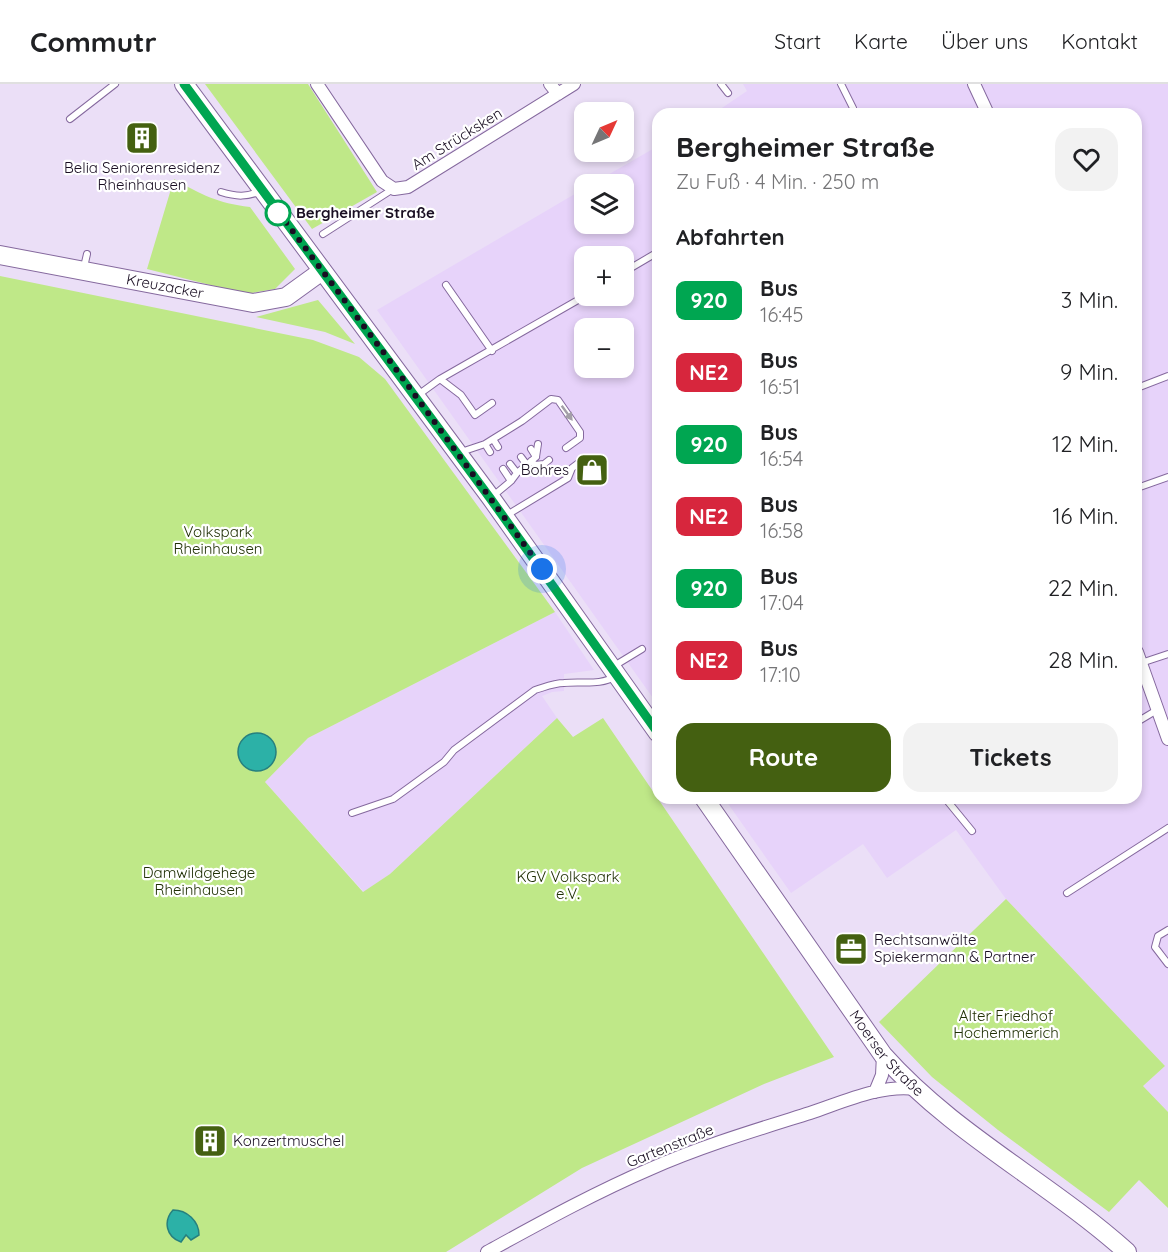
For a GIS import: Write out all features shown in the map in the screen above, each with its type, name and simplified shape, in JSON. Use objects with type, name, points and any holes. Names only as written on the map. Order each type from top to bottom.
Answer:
[{"type":"main road","points":[[184,84],[458,453],[652,725]]},
{"type":"main road","name":"Kreuzacker","points":[[0,255],[85,263],[254,303],[286,297],[322,271]]},
{"type":"main road","name":"Moerser Straße","points":[[708,804],[883,1054],[916,1089],[995,1153],[1098,1226],[1127,1252]]},
{"type":"street","points":[[317,84],[382,181],[394,189]]},
{"type":"street","name":"Am Strücksken","points":[[394,189],[408,187],[554,89],[574,84]]},
{"type":"street","points":[[974,84],[985,108]]},
{"type":"street","points":[[1142,667],[1168,739]]},
{"type":"street","points":[[875,1092],[882,1075],[883,1054]]},
{"type":"street","name":"Gartenstraße","points":[[487,1252],[651,1168],[730,1139],[875,1092],[916,1089]]},
{"type":"lane","points":[[70,119],[115,84]]},
{"type":"lane","points":[[722,84],[728,93]]},
{"type":"lane","points":[[841,84],[853,108]]},
{"type":"lane","name":"Am Strücksken","points":[[323,234],[394,189]]},
{"type":"lane","points":[[221,192],[235,196],[249,196],[262,191]]},
{"type":"lane","points":[[634,266],[652,256]]},
{"type":"lane","points":[[446,285],[492,351]]},
{"type":"lane","points":[[415,397],[440,379],[574,303]]},
{"type":"lane","points":[[1142,386],[1168,376]]},
{"type":"lane","points":[[440,379],[461,395],[475,415],[492,403]]},
{"type":"lane","points":[[458,453],[485,444],[503,433],[516,429],[551,399],[558,400],[580,432],[580,438],[566,448]]},
{"type":"lane","points":[[503,433],[508,439]]},
{"type":"lane","points":[[493,439],[498,447]]},
{"type":"lane","points":[[485,444],[490,452]]},
{"type":"lane","points":[[490,498],[531,461],[538,444]]},
{"type":"lane","points":[[531,449],[531,461]]},
{"type":"lane","points":[[521,457],[535,465],[544,464],[549,460]]},
{"type":"lane","points":[[504,517],[568,478],[572,468],[580,462]]},
{"type":"lane","points":[[510,464],[517,473]]},
{"type":"lane","points":[[503,469],[511,481]]},
{"type":"lane","points":[[1142,486],[1168,477]]},
{"type":"lane","points":[[352,813],[393,799],[444,762],[454,750],[536,690],[564,683],[607,682],[614,671],[642,649]]},
{"type":"lane","points":[[1142,658],[1168,654]]},
{"type":"lane","points":[[1142,719],[1157,710]]},
{"type":"lane","points":[[950,804],[972,831]]},
{"type":"lane","points":[[1067,893],[1168,828]]},
{"type":"lane","points":[[1168,930],[1158,936],[1155,947],[1168,964]]},
{"type":"shaded area","points":[[743,84],[1168,84],[1168,1112],[1143,1086],[1165,1066],[1006,899],[956,830],[887,878],[863,844],[791,893],[728,804],[1142,804],[1142,108],[722,108],[747,91]]},
{"type":"shaded area","points":[[652,149],[652,697],[377,310],[574,194],[574,234],[634,234],[634,174],[609,174],[634,162]]},
{"type":"shaded area","points":[[555,612],[594,670],[564,674],[564,691],[542,696],[557,718],[390,874],[364,892],[265,782],[308,738]]},
{"type":"shaded area","points":[[257,733],[270,739],[276,752],[270,765],[257,771],[244,765],[238,752],[244,739]]},
{"type":"shaded area","points":[[173,1210],[178,1210],[191,1217],[197,1225],[199,1235],[191,1240],[186,1235],[181,1242],[176,1240],[169,1233],[167,1224]]},
{"type":"green space","points":[[205,84],[308,84],[377,192],[312,229]]},
{"type":"green space","points":[[174,179],[210,197],[250,207],[295,269],[275,289],[246,294],[147,269]]},
{"type":"green space","name":"Volkspark Rheinhausen","points":[[0,276],[313,340],[359,357],[385,379],[555,612],[308,738],[265,782],[363,892],[390,874],[557,718],[573,737],[603,718],[652,790],[652,804],[662,804],[834,1057],[764,1084],[582,1168],[446,1252],[0,1252]]},
{"type":"green space","points":[[318,300],[355,344],[325,332],[256,317]]},
{"type":"green space","name":"Alter Friedhof Hochemmerich","points":[[1006,899],[1165,1066],[1143,1086],[1168,1112],[1168,1208],[1139,1180],[1109,1212],[998,1130],[932,1077],[879,1022]]},
{"type":"bus line","name":"920","points":[[184,84],[390,361],[652,725]]},
{"type":"place","name":"Belia Seniorenresidenz Rheinhausen","points":[[142,138]]},
{"type":"place","name":"Bergheimer Straße","points":[[278,213]]},
{"type":"place","name":"Bohres","points":[[592,470]]},
{"type":"place","name":"Rechtsanwälte Spiekermann & Partner","points":[[851,949]]},
{"type":"place","name":"Konzertmuschel","points":[[210,1141]]},
{"type":"route","points":[[278,213],[276,209],[542,569]]},
{"type":"park label","name":"Damwildgehege Rheinhausen","points":[[199,882]]},
{"type":"park label","name":"KGV Volkspark e.V.","points":[[568,886]]}]
